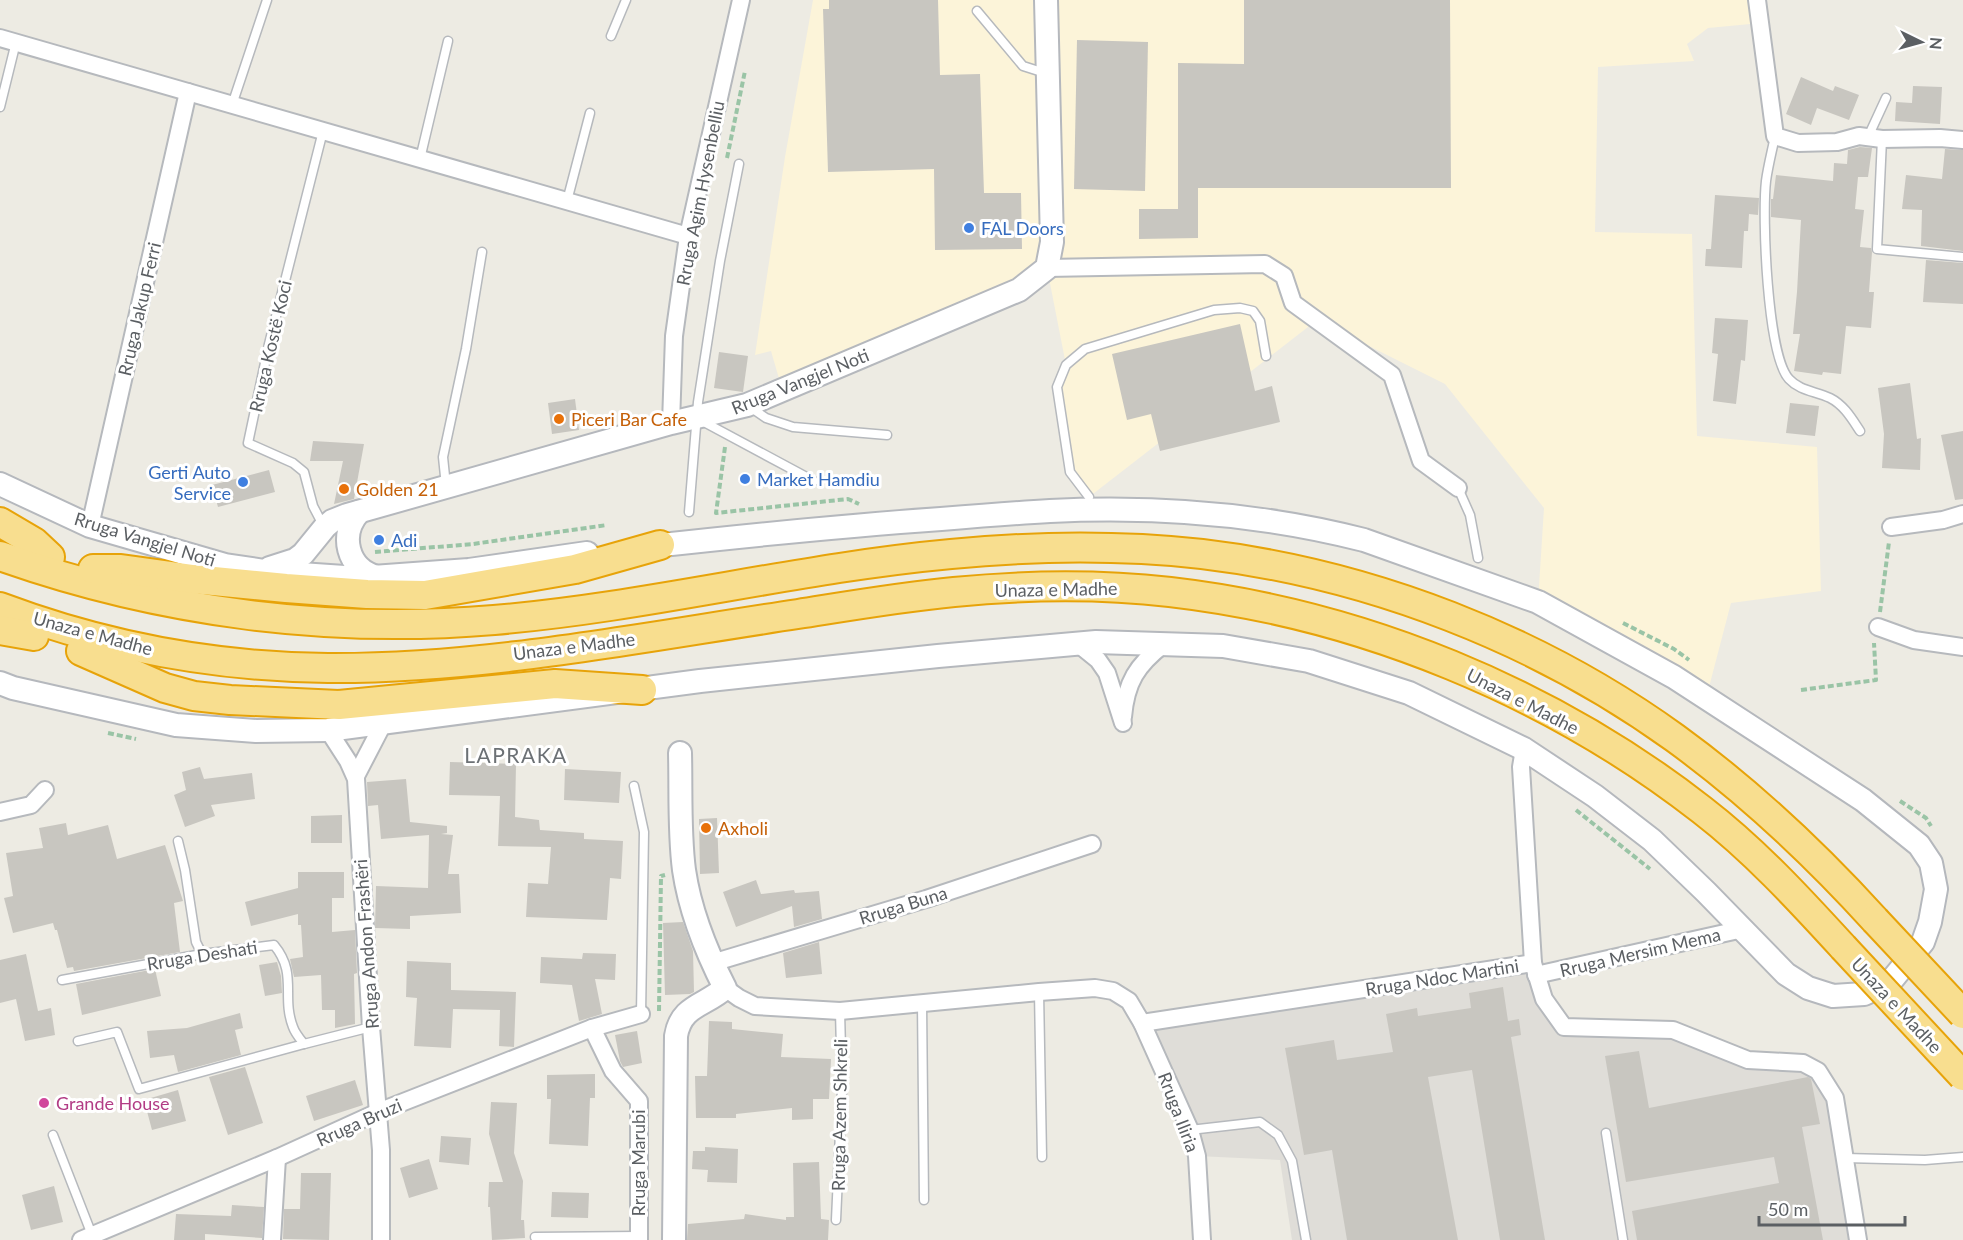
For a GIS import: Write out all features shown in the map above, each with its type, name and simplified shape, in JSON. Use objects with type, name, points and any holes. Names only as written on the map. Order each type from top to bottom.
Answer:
[{"type":"highway","points":[[0,522],[34,542],[50,556]]},
{"type":"highway","points":[[0,537],[93,569],[263,603],[299,612],[322,622]]},
{"type":"highway","points":[[93,569],[121,569],[174,577],[286,588],[367,594],[425,595],[575,569],[660,545]]},
{"type":"highway","name":"Unaza e Madhe","points":[[0,556],[89,584],[157,600],[248,616],[382,624],[494,620],[954,554],[1087,548],[1169,551],[1237,559],[1313,575],[1403,601],[1478,628],[1577,676],[1673,737],[1749,796],[1829,871],[1963,1014]]},
{"type":"highway","name":"Unaza e Madhe","points":[[0,607],[90,636],[181,655],[323,668],[432,664],[580,647],[743,621],[955,592],[1087,587],[1170,592],[1301,617],[1382,639],[1536,704],[1616,750],[1704,811],[1762,863],[1963,1076]]},
{"type":"highway","points":[[0,625],[81,651],[165,688],[184,694],[230,700],[295,705],[339,705],[555,684],[642,690]]},
{"type":"highway","points":[[0,630],[34,636]]},
{"type":"highway","points":[[81,651],[175,670],[274,681],[322,678],[375,667]]},
{"type":"main road","points":[[1046,0],[1052,242],[1047,268]]},
{"type":"main road","name":"Rruga Vangjel Noti","points":[[260,570],[295,560],[332,521],[353,513],[671,423],[747,405],[1019,290],[1047,268]]},
{"type":"main road","name":"Rruga Vangjel Noti","points":[[0,484],[90,526],[225,564],[311,576],[376,577],[469,570],[830,526],[1049,511],[1169,511],[1262,520],[1338,533],[1390,548],[1538,602],[1674,677],[1863,800],[1918,845],[1931,863],[1936,889],[1930,922],[1923,942],[1891,981],[1864,994],[1833,996],[1808,988],[1786,974],[1652,840],[1595,796],[1524,749],[1409,693],[1309,661],[1223,646],[1077,643],[712,680],[328,730],[256,731],[176,725],[13,688],[0,683]]},
{"type":"main road","points":[[353,513],[349,526],[349,549],[357,566],[363,572],[376,577]]},
{"type":"main road","points":[[674,1240],[678,1024],[690,1009],[714,998],[725,988],[712,963],[693,910],[684,870],[680,753]]},
{"type":"street","name":"Rruga Agim Hysenbelliu","points":[[671,423],[674,336],[688,236],[741,0]]},
{"type":"street","points":[[1757,0],[1775,136],[1798,143],[1837,142],[1859,136],[1963,140]]},
{"type":"street","points":[[8,40],[688,236]]},
{"type":"street","name":"Rruga Jakup Ferri","points":[[90,526],[188,92]]},
{"type":"street","points":[[1047,268],[1265,264],[1284,276],[1293,303],[1392,375],[1421,461],[1458,488]]},
{"type":"street","points":[[1891,527],[1943,520],[1963,514]]},
{"type":"street","points":[[1878,627],[1914,640],[1963,647]]},
{"type":"street","points":[[1077,643],[1098,660],[1107,673],[1123,723],[1124,701],[1129,683],[1139,667],[1164,644]]},
{"type":"street","points":[[356,776],[383,724]]},
{"type":"street","name":"Rruga Andon Frashëri","points":[[328,730],[356,776],[381,1150],[381,1240]]},
{"type":"street","points":[[1524,749],[1521,767],[1535,969]]},
{"type":"street","points":[[0,812],[30,804],[45,790]]},
{"type":"street","name":"Rruga Buna","points":[[712,963],[926,898],[1092,843]]},
{"type":"street","name":"Rruga Mersim Mema","points":[[1535,969],[1743,929]]},
{"type":"street","name":"Rruga Ndoc Martini","points":[[1142,1023],[1535,969],[1544,999],[1564,1027],[1673,1030],[1748,1060],[1803,1063],[1818,1071],[1835,1098],[1858,1240]]},
{"type":"street","points":[[725,988],[755,1006],[840,1011],[1095,988],[1113,991],[1129,1001],[1142,1023]]},
{"type":"street","name":"Rruga Bruzi","points":[[86,1238],[277,1158],[378,1112],[592,1028],[641,1014]]},
{"type":"street","name":"Rruga Iliria","points":[[1142,1023],[1190,1130],[1197,1156],[1202,1240]]},
{"type":"street","name":"Rruga Marubi","points":[[592,1028],[613,1071],[639,1101],[639,1238]]},
{"type":"street","points":[[272,1240],[277,1158]]},
{"type":"lane","points":[[232,105],[267,0]]},
{"type":"lane","points":[[611,36],[626,0]]},
{"type":"lane","points":[[977,11],[1023,66],[1048,74]]},
{"type":"lane","points":[[0,107],[8,40]]},
{"type":"lane","points":[[420,159],[448,41]]},
{"type":"lane","points":[[1886,98],[1875,138],[1877,249],[1963,256]]},
{"type":"lane","points":[[567,201],[590,113]]},
{"type":"lane","name":"Rruga Kostë Koci","points":[[323,131],[268,344],[248,443],[293,463],[304,472],[313,506],[325,527]]},
{"type":"lane","points":[[1775,136],[1766,180],[1764,223],[1778,357],[1787,378],[1800,388],[1830,398],[1845,409],[1860,431]]},
{"type":"lane","points":[[689,512],[696,418],[720,261],[739,164]]},
{"type":"lane","points":[[446,486],[443,457],[466,349],[482,252]]},
{"type":"lane","points":[[1089,497],[1070,472],[1057,387],[1066,365],[1085,349],[1214,310],[1240,308],[1253,311],[1260,321],[1266,356]]},
{"type":"lane","points":[[747,405],[766,418],[793,427],[886,435]]},
{"type":"lane","points":[[696,418],[814,482]]},
{"type":"lane","points":[[1458,488],[1470,515],[1478,558]]},
{"type":"lane","points":[[634,786],[644,832],[641,1014]]},
{"type":"lane","points":[[177,841],[185,870],[196,942],[202,954]]},
{"type":"lane","name":"Rruga Deshati","points":[[62,980],[255,945],[274,945],[282,954],[288,968],[289,1013],[293,1029],[304,1044]]},
{"type":"lane","points":[[1039,992],[1042,1157]]},
{"type":"lane","points":[[922,1003],[924,1200]]},
{"type":"lane","name":"Rruga Azem Shkreli","points":[[836,1220],[842,1089],[840,1011]]},
{"type":"lane","points":[[78,1041],[117,1032],[139,1089],[371,1027]]},
{"type":"lane","points":[[1190,1130],[1260,1122],[1278,1135],[1292,1161],[1306,1240]]},
{"type":"lane","points":[[1606,1133],[1623,1240]]},
{"type":"lane","points":[[53,1135],[86,1238]]},
{"type":"lane","points":[[1845,1158],[1924,1160],[1963,1157]]},
{"type":"lane","points":[[535,1237],[639,1238]]},
{"type":"path","points":[[727,435],[716,513],[848,499],[868,508]]},
{"type":"path","points":[[369,550],[378,553],[473,544],[608,525]]},
{"type":"path","points":[[1801,690],[1876,680],[1874,636],[1878,627],[1891,527]]},
{"type":"path","points":[[659,1018],[661,876]]},
{"type":"shaded area","points":[[813,0],[1757,0],[1761,23],[1708,28],[1687,44],[1694,61],[1598,67],[1595,232],[1692,234],[1697,436],[1817,447],[1821,591],[1731,603],[1708,691],[1538,602],[1544,508],[1445,384],[1317,320],[1089,497],[1070,472],[1057,387],[1066,365],[1047,268],[780,382],[771,351],[755,355],[785,157]]},
{"type":"shaded area","points":[[1533,963],[1564,1027],[1673,1030],[1748,1060],[1803,1063],[1835,1098],[1858,1240],[1292,1240],[1280,1160],[1197,1156],[1142,1023]]},
{"type":"building","points":[[829,0],[938,0],[940,75],[980,74],[984,193],[1021,193],[1022,249],[935,250],[934,169],[828,172],[823,9],[829,9]]},
{"type":"building","points":[[1244,0],[1450,0],[1451,188],[1198,188],[1198,238],[1139,239],[1139,209],[1178,209],[1178,63],[1244,64]]},
{"type":"building","points":[[1077,40],[1148,42],[1145,191],[1074,189]]},
{"type":"building","points":[[1801,77],[1833,91],[1835,86],[1859,95],[1849,120],[1817,108],[1811,125],[1786,114]]},
{"type":"building","points":[[1913,86],[1942,87],[1940,124],[1895,121],[1896,102],[1912,103]]},
{"type":"building","points":[[1860,147],[1872,148],[1868,177],[1858,177],[1855,209],[1864,210],[1860,247],[1871,248],[1872,252],[1869,292],[1874,292],[1871,328],[1846,326],[1841,374],[1823,372],[1822,375],[1794,371],[1800,334],[1793,334],[1801,220],[1771,217],[1771,199],[1773,199],[1776,175],[1833,181],[1834,163],[1847,164],[1848,150]]},
{"type":"building","points":[[1945,149],[1963,150],[1963,251],[1921,246],[1922,210],[1902,209],[1906,175],[1942,179]]},
{"type":"building","points":[[1715,195],[1759,198],[1758,215],[1749,214],[1748,231],[1744,231],[1742,268],[1705,266],[1706,249],[1711,249]]},
{"type":"building","points":[[1926,260],[1963,263],[1963,304],[1923,302]]},
{"type":"building","points":[[1715,318],[1748,320],[1745,361],[1741,360],[1736,404],[1713,401],[1718,354],[1712,353]]},
{"type":"building","points":[[1240,324],[1255,391],[1272,386],[1280,422],[1160,451],[1151,414],[1127,420],[1112,354]]},
{"type":"building","points":[[719,352],[748,356],[743,392],[714,388]]},
{"type":"building","points":[[1910,383],[1917,439],[1921,438],[1920,470],[1882,468],[1884,434],[1878,388]]},
{"type":"building","points":[[575,399],[579,430],[552,434],[548,403]]},
{"type":"building","points":[[1790,403],[1819,406],[1815,436],[1786,433]]},
{"type":"building","points":[[1963,431],[1963,499],[1955,500],[1941,435]]},
{"type":"building","points":[[313,441],[364,444],[354,499],[334,504],[343,461],[310,461]]},
{"type":"building","points":[[269,470],[275,492],[218,507],[212,485]]},
{"type":"building","points":[[450,762],[516,764],[515,817],[539,820],[540,830],[584,833],[584,839],[623,841],[621,879],[610,878],[607,920],[526,917],[528,883],[548,884],[551,847],[498,846],[500,796],[449,795]]},
{"type":"building","points":[[200,767],[204,779],[252,773],[255,799],[211,805],[215,816],[185,827],[174,795],[186,790],[182,772]]},
{"type":"building","points":[[565,769],[621,772],[619,803],[564,800]]},
{"type":"building","points":[[406,779],[410,822],[447,826],[447,833],[441,834],[453,835],[448,874],[459,874],[461,913],[410,916],[410,929],[375,928],[376,886],[428,888],[429,835],[381,839],[378,805],[368,806],[367,782]]},
{"type":"building","points":[[342,815],[342,843],[311,843],[311,816]]},
{"type":"building","points":[[717,818],[719,873],[700,874],[699,819]]},
{"type":"building","points":[[66,823],[68,835],[108,825],[117,859],[165,845],[183,901],[174,903],[180,952],[74,971],[73,967],[67,968],[53,923],[13,933],[4,898],[13,896],[6,853],[43,848],[39,828]]},
{"type":"building","points":[[298,872],[344,872],[344,898],[332,898],[332,932],[355,930],[357,973],[354,974],[355,1024],[335,1028],[335,1010],[322,1010],[321,975],[294,977],[290,959],[303,957],[298,914],[251,926],[245,902],[298,888]]},
{"type":"building","points":[[756,880],[761,894],[794,890],[795,893],[819,891],[822,919],[794,927],[792,906],[736,927],[723,892]]},
{"type":"building","points":[[683,922],[693,951],[694,992],[665,995],[663,923]]},
{"type":"building","points":[[819,942],[822,974],[786,978],[783,953]]},
{"type":"building","points":[[583,953],[616,954],[615,980],[595,979],[602,1014],[579,1021],[572,985],[540,983],[541,957],[582,959]]},
{"type":"building","points":[[26,954],[38,1011],[51,1008],[55,1035],[25,1041],[16,999],[0,1003],[0,960]]},
{"type":"building","points":[[407,961],[451,963],[451,990],[516,992],[514,1047],[499,1046],[500,1010],[453,1009],[451,1048],[414,1046],[417,998],[406,997]]},
{"type":"building","points":[[277,962],[282,993],[265,996],[259,965]]},
{"type":"building","points":[[155,969],[161,996],[82,1015],[76,984]]},
{"type":"building","points":[[1503,987],[1508,1021],[1519,1019],[1521,1035],[1511,1037],[1545,1240],[1500,1240],[1472,1070],[1428,1077],[1458,1240],[1347,1240],[1332,1150],[1304,1155],[1285,1048],[1334,1040],[1337,1060],[1393,1052],[1386,1014],[1417,1008],[1418,1016],[1471,1008],[1469,993]]},
{"type":"building","points":[[240,1013],[243,1028],[235,1030],[241,1055],[178,1072],[174,1055],[150,1058],[147,1031],[187,1028]]},
{"type":"building","points":[[709,1021],[732,1022],[732,1029],[783,1034],[781,1057],[831,1059],[829,1099],[813,1099],[813,1119],[792,1120],[792,1108],[736,1114],[736,1118],[696,1118],[695,1076],[707,1076]]},
{"type":"building","points":[[637,1031],[642,1063],[623,1067],[615,1035]]},
{"type":"building","points":[[1639,1051],[1649,1108],[1808,1077],[1811,1079],[1820,1124],[1802,1127],[1823,1240],[1637,1240],[1632,1211],[1779,1183],[1774,1157],[1626,1182],[1605,1056]]},
{"type":"building","points":[[245,1067],[263,1123],[228,1135],[209,1077]]},
{"type":"building","points":[[595,1074],[595,1098],[590,1098],[588,1146],[549,1144],[551,1099],[547,1099],[547,1075]]},
{"type":"building","points":[[355,1080],[363,1105],[314,1121],[306,1096]]},
{"type":"building","points":[[178,1090],[186,1121],[152,1130],[144,1100]]},
{"type":"building","points":[[491,1102],[517,1103],[514,1153],[523,1181],[521,1220],[524,1220],[525,1238],[492,1240],[490,1207],[488,1207],[489,1182],[503,1182],[489,1134]]},
{"type":"building","points":[[441,1136],[471,1138],[469,1165],[439,1162]]},
{"type":"building","points":[[705,1147],[738,1149],[737,1183],[707,1182],[708,1170],[692,1169],[693,1151],[705,1151]]},
{"type":"building","points":[[429,1159],[438,1189],[409,1198],[400,1168]]},
{"type":"building","points":[[819,1162],[821,1219],[829,1220],[828,1240],[687,1240],[688,1224],[744,1219],[745,1214],[786,1220],[786,1217],[794,1217],[793,1163]]},
{"type":"building","points":[[301,1173],[331,1173],[329,1240],[283,1239],[284,1209],[300,1209]]},
{"type":"building","points":[[54,1186],[63,1222],[31,1230],[22,1195]]},
{"type":"building","points":[[552,1192],[589,1193],[588,1218],[551,1217]]},
{"type":"building","points":[[232,1205],[264,1207],[262,1238],[205,1234],[205,1240],[174,1240],[176,1214],[231,1216]]},
{"type":"place","name":"FAL Doors","points":[[969,228]]},
{"type":"place","name":"Piceri Bar Cafe","points":[[559,419]]},
{"type":"place","name":"Market Hamdiu","points":[[745,479]]},
{"type":"place","name":"Gerti Auto Service","points":[[243,482]]},
{"type":"place","name":"Golden 21","points":[[344,489]]},
{"type":"place","name":"Adi","points":[[379,540]]},
{"type":"place","name":"Axholi","points":[[706,828]]},
{"type":"place","name":"Grande House","points":[[44,1103]]},
{"type":"district","name":"LAPRAKA","points":[[516,754]]}]
